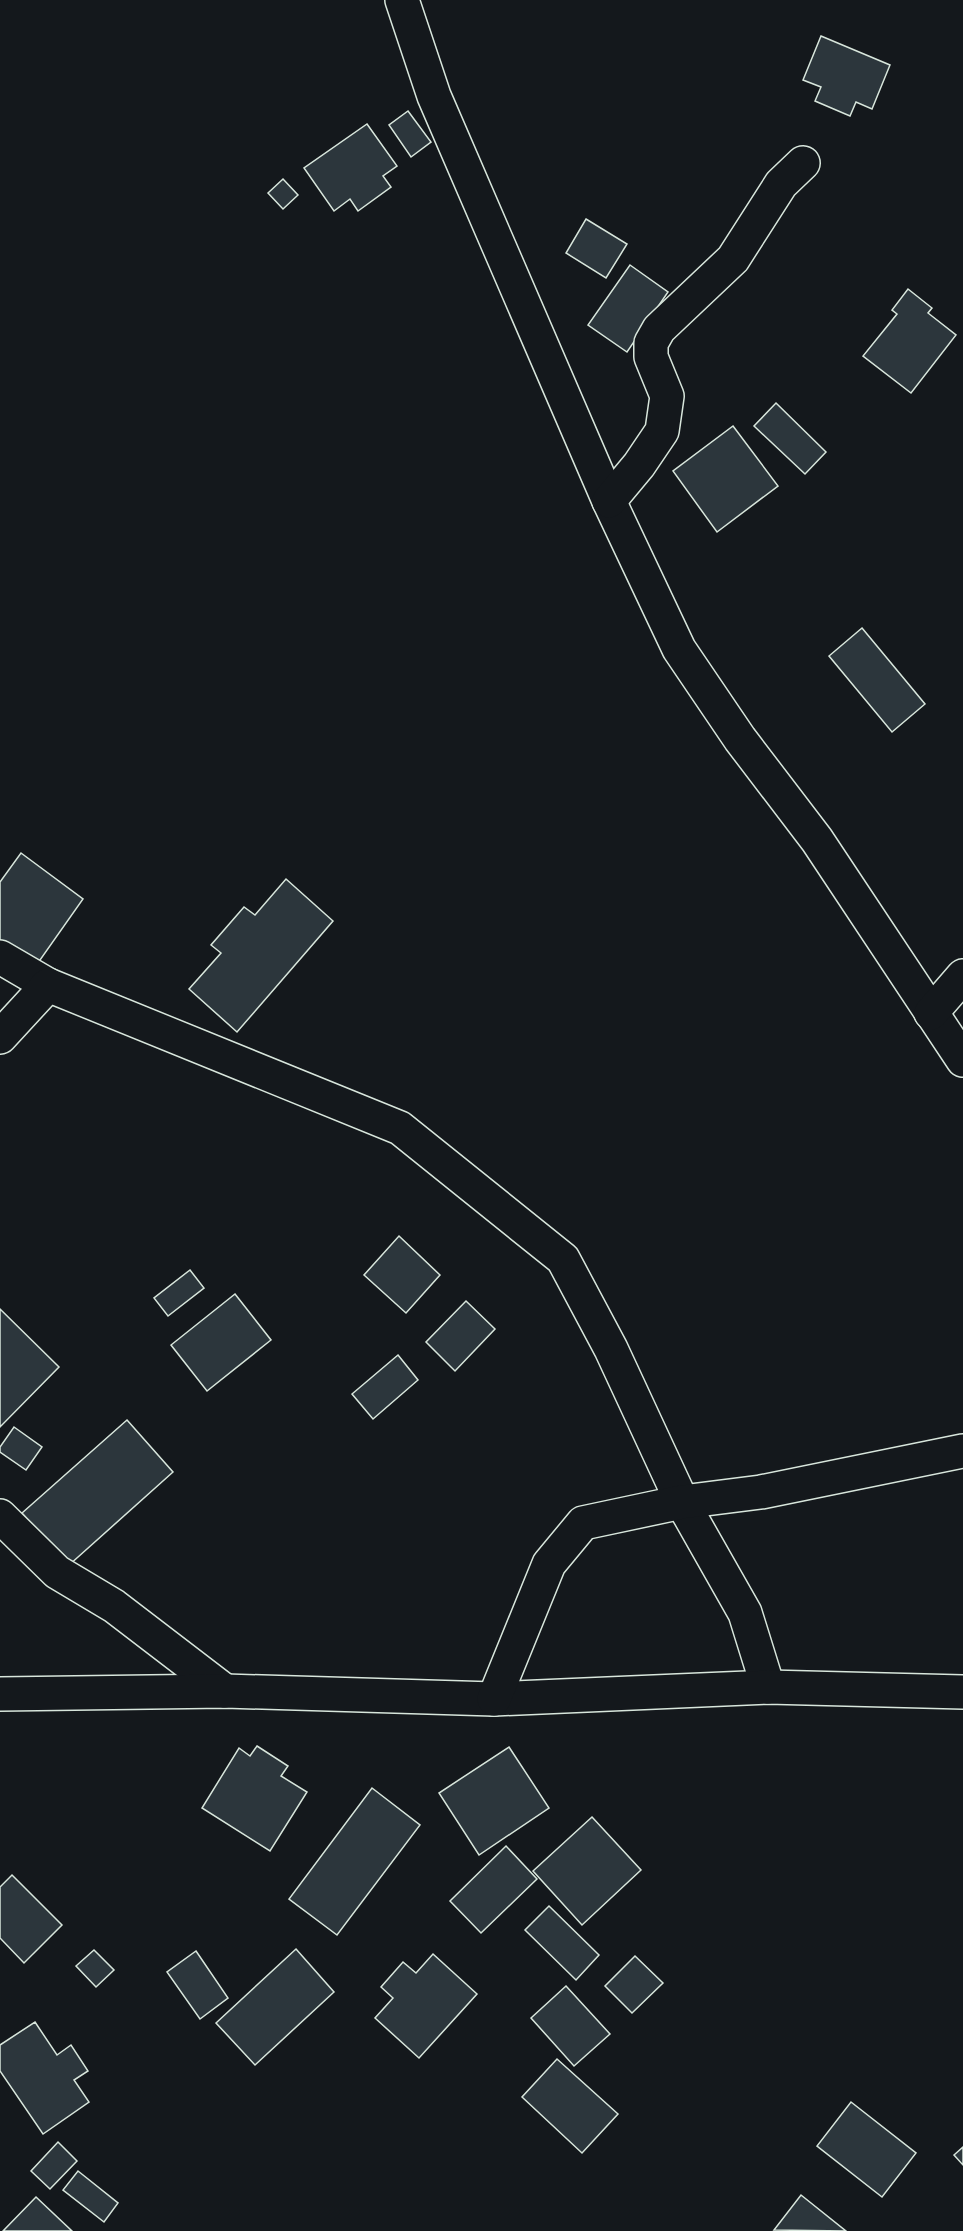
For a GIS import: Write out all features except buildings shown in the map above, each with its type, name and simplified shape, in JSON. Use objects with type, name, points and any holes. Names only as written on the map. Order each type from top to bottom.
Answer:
[{"type":"street","points":[[402,0],[434,96],[609,501],[680,649],[740,739],[817,840],[963,1060]]},
{"type":"street","points":[[609,501],[639,465],[662,431],[667,396],[651,357],[651,343],[659,329],[733,259],[781,184],[803,163]]},
{"type":"street","points":[[0,957],[48,985],[400,1128],[563,1259],[611,1349],[682,1502],[745,1613],[768,1687]]},
{"type":"street","points":[[931,1013],[963,976]]},
{"type":"street","points":[[0,1037],[48,985]]},
{"type":"street","points":[[494,1699],[549,1564],[583,1523],[682,1502],[761,1492],[963,1451]]},
{"type":"street","points":[[0,1516],[57,1572],[114,1606],[225,1691]]},
{"type":"street","points":[[0,1694],[225,1691],[494,1699],[768,1687],[963,1692]]}]
